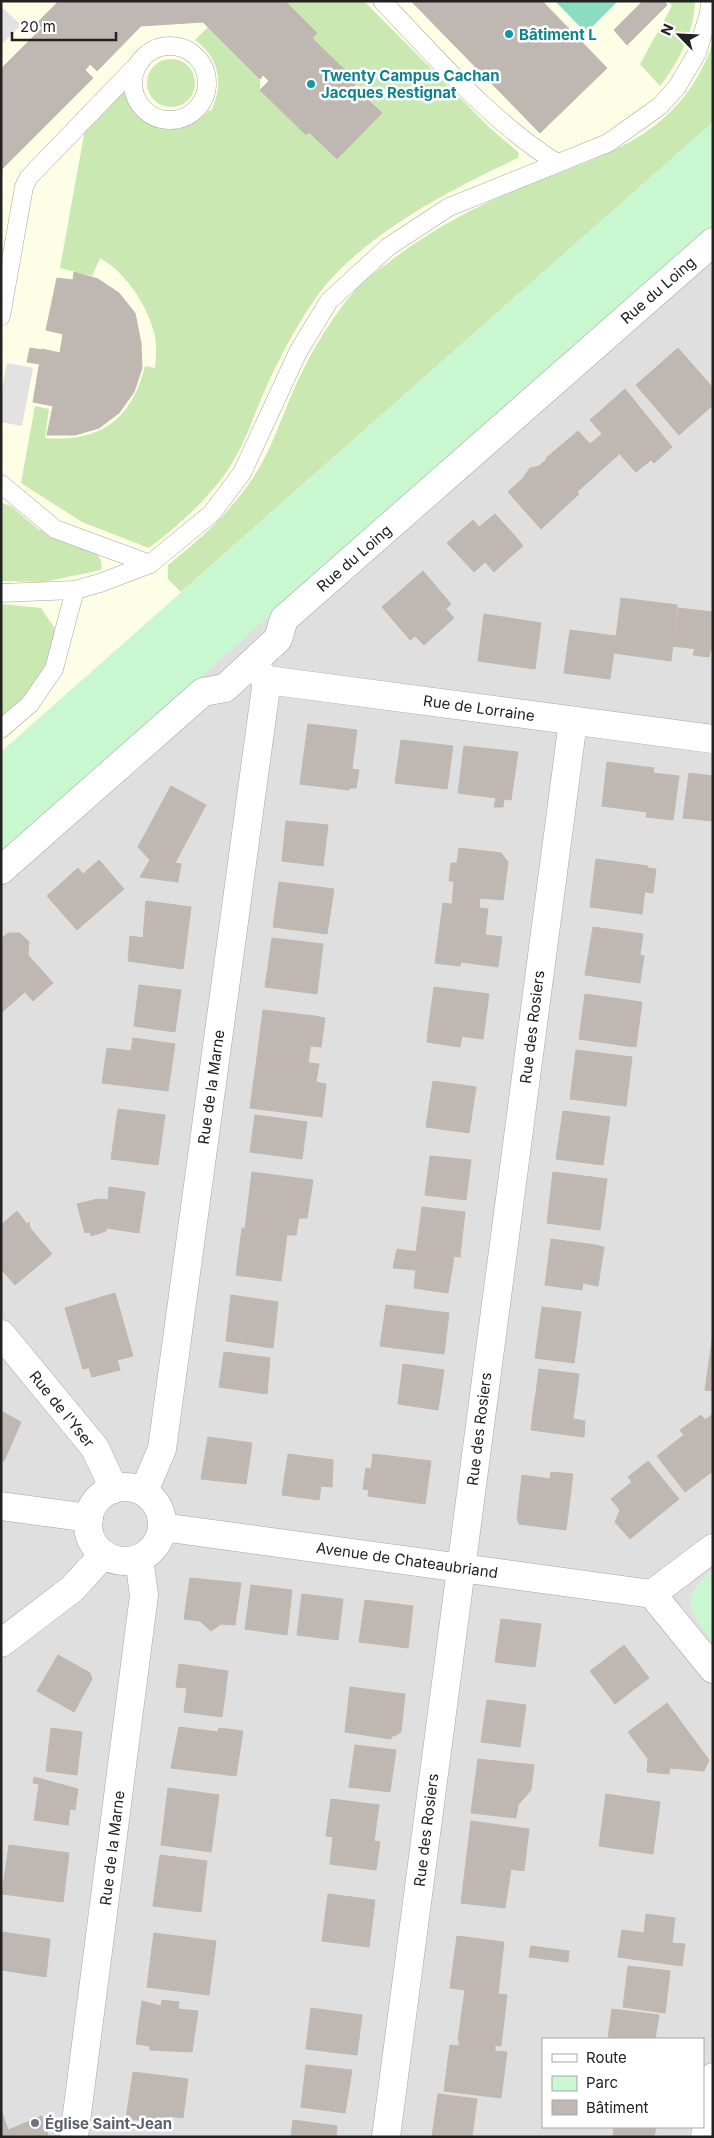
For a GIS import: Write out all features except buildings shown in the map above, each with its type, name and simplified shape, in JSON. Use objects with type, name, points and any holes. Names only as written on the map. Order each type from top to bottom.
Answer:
[{"type":"street","name":"Rue du Loing","points":[[1,870],[202,692],[225,688],[259,672],[278,639],[284,619],[713,242]]},
{"type":"street","name":"Rue de Lorraine","points":[[259,672],[573,721],[713,738]]},
{"type":"street","name":"Rue de la Marne","points":[[144,1491],[162,1449],[259,672]]},
{"type":"street","name":"Rue des Rosiers","points":[[386,2137],[573,721]]},
{"type":"street","name":"Rue de l'Yser","points":[[1,1334],[95,1448],[114,1488]]},
{"type":"street","points":[[114,1488],[134,1488],[144,1491],[158,1507],[162,1517],[160,1538],[155,1546],[139,1559],[121,1561],[104,1554],[93,1542],[89,1518],[98,1500],[114,1488]]},
{"type":"street","points":[[1,1506],[89,1518]]},
{"type":"street","name":"Avenue de Chateaubriand","points":[[162,1528],[652,1594]]},
{"type":"street","points":[[713,1548],[652,1594],[713,1669]]},
{"type":"street","points":[[1,1643],[72,1588],[104,1554]]},
{"type":"street","name":"Rue de la Marne","points":[[74,2137],[144,1595],[139,1559]]},
{"type":"street","points":[[705,2137],[713,2077]]},
{"type":"lane","points":[[382,1],[496,118],[525,143],[556,163]]},
{"type":"lane","points":[[1,592],[75,590],[100,583],[150,564],[212,513],[242,473],[298,352],[329,301],[388,247],[449,207],[608,143],[660,106],[677,87],[697,53],[709,14],[710,1]]},
{"type":"lane","points":[[1,316],[6,261],[24,187],[29,177],[141,61],[159,47],[182,48],[192,53],[202,62],[207,81],[204,99],[196,110],[185,117],[173,120],[160,119],[148,113],[135,94],[133,83],[135,71],[141,61]]},
{"type":"lane","points":[[1,484],[55,529],[150,564]]},
{"type":"lane","points":[[1,730],[30,704],[54,669],[75,590]]},
{"type":"shaded area","points":[[1,1],[713,1],[713,2137],[1,2137]]},
{"type":"shaded area","points":[[1,1],[713,1],[713,122],[1,752]]},
{"type":"shaded area","points":[[1,8],[21,25],[1,45]]},
{"type":"shaded area","points":[[7,363],[33,368],[22,426],[1,422],[1,395]]},
{"type":"green space","points":[[285,1],[364,1],[490,128],[519,153],[518,158],[464,184],[408,217],[380,235],[333,276],[299,323],[285,348],[244,441],[231,465],[194,510],[149,548],[82,522],[21,483],[35,406],[49,409],[45,438],[65,439],[82,436],[111,424],[132,400],[145,366],[155,368],[155,337],[148,315],[135,292],[119,272],[100,258],[92,276],[60,268],[85,129],[124,89],[138,115],[148,123],[160,128],[172,130],[185,127],[197,121],[209,110],[211,111],[218,91],[217,72],[210,55],[195,40],[208,27],[260,79],[260,90],[305,134],[309,132],[337,159],[382,113],[312,38],[317,33]]},
{"type":"green space","points":[[555,1],[618,1],[586,33]]},
{"type":"green space","points":[[668,1],[695,1],[694,13],[692,24],[679,57],[660,86],[640,64],[672,6]]},
{"type":"green space","points":[[713,42],[713,122],[181,592],[168,579],[168,565],[209,530],[244,491],[263,461],[296,385],[326,329],[361,284],[407,249],[464,214],[509,193],[602,156],[630,142],[656,124],[679,103],[698,76]]},
{"type":"green space","points":[[171,59],[180,61],[188,66],[193,74],[195,83],[193,92],[188,100],[180,105],[171,107],[162,105],[154,100],[149,92],[147,83],[149,74],[154,66],[162,61]]},
{"type":"green space","points":[[713,122],[713,225],[301,587],[1,857],[1,752]]},
{"type":"green space","points":[[2,503],[11,506],[38,529],[92,550],[100,558],[101,570],[44,582],[1,581]]},
{"type":"green space","points":[[1,604],[41,608],[55,629],[48,656],[37,679],[22,698],[1,718]]},
{"type":"green space","points":[[713,1570],[713,1641],[698,1621],[690,1604],[695,1589]]},
{"type":"place","name":"Bâtiment L","points":[[509,34]]},
{"type":"place","name":"Twenty Campus Cachan Jacques Restignat","points":[[311,84]]},
{"type":"place","name":"Église Saint-Jean","points":[[35,2123]]}]
